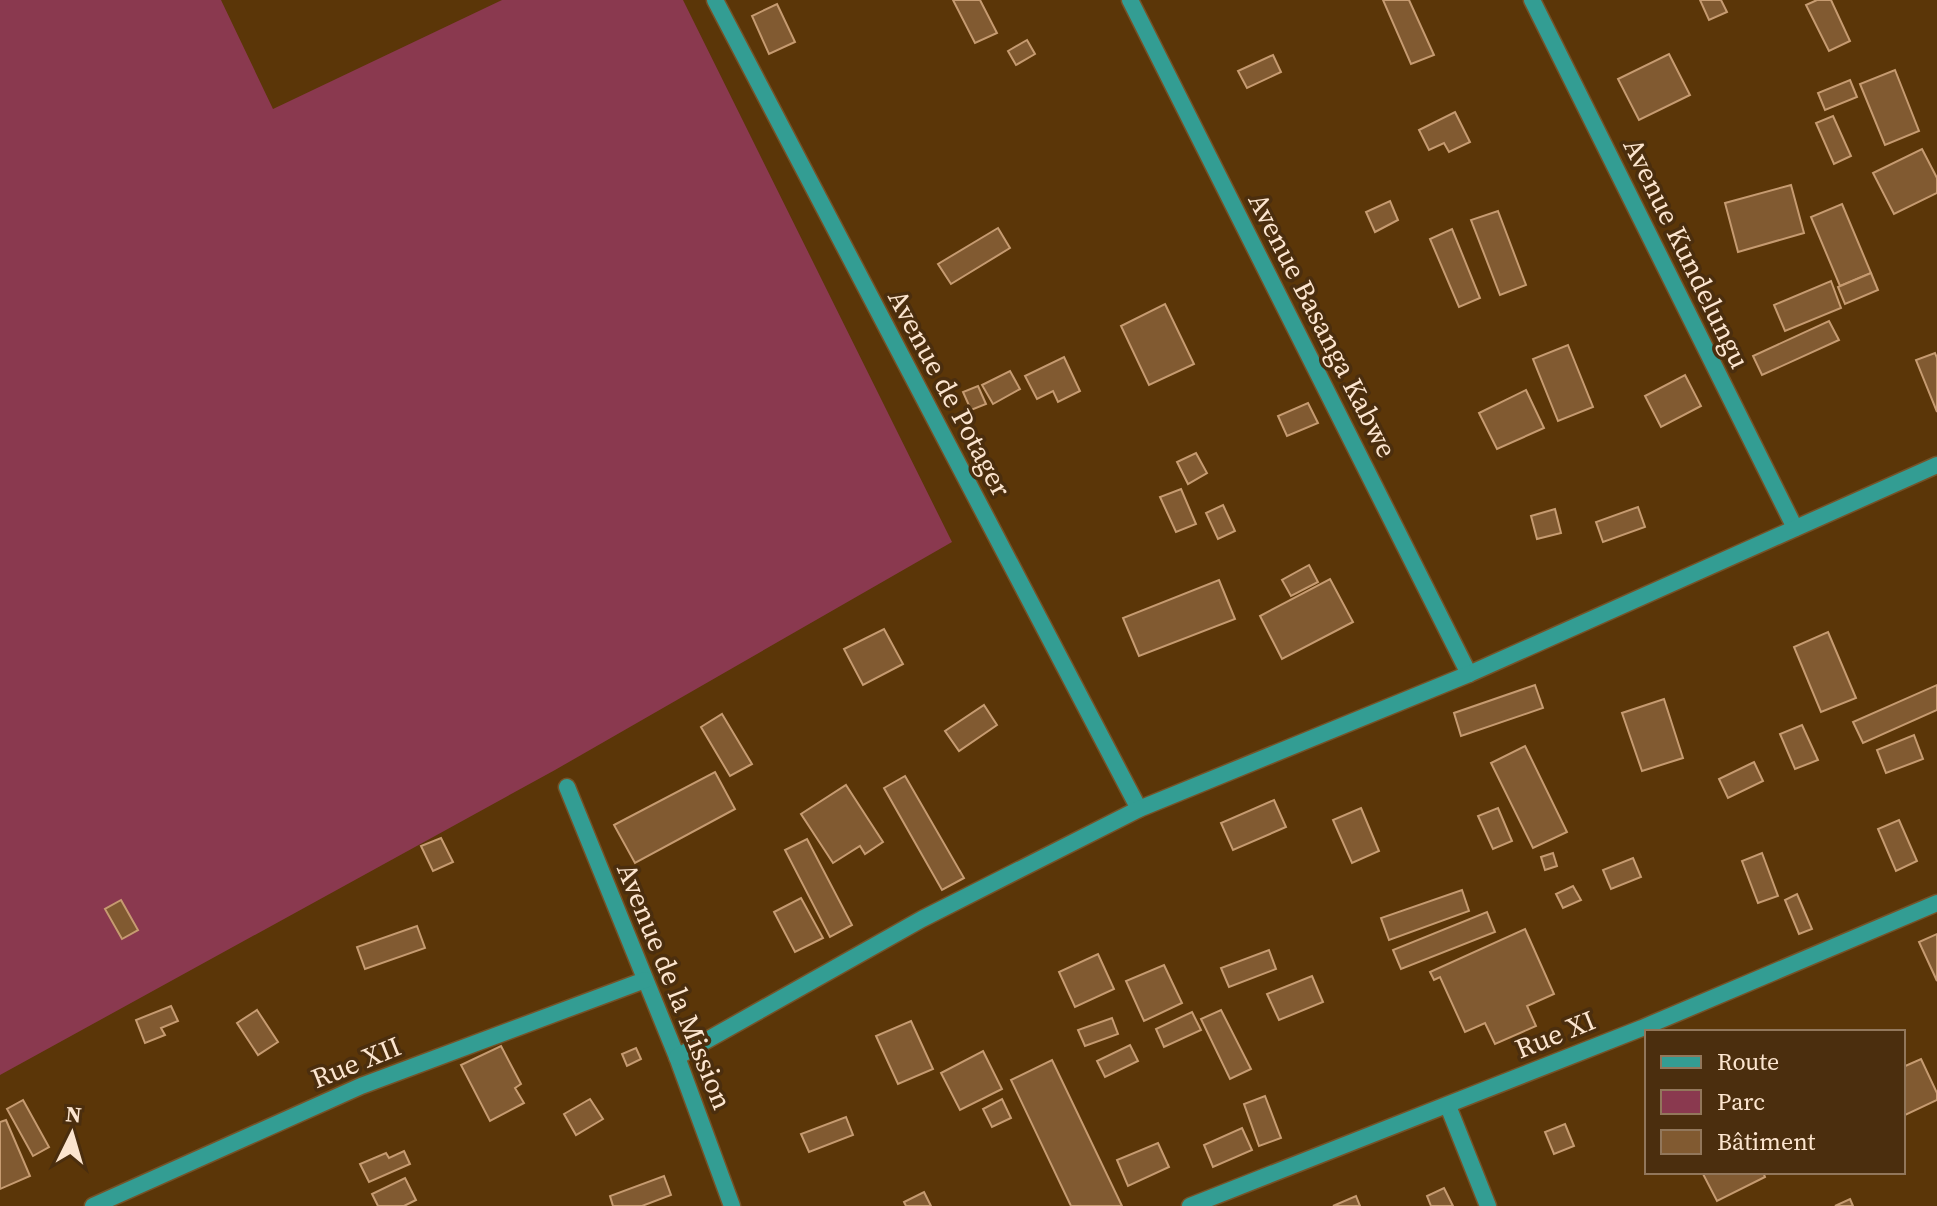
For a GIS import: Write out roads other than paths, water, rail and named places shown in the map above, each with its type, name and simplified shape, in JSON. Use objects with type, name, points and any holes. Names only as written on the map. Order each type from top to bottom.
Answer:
[{"type":"street","name":"Avenue de Potager","points":[[715,0],[1139,809]]},
{"type":"street","name":"Avenue Basanga Kabwe","points":[[1130,0],[1469,674]]},
{"type":"street","name":"Avenue Kundelungu","points":[[1532,0],[1795,528]]},
{"type":"street","points":[[677,1057],[922,919],[1139,809],[1469,674],[1937,467]]},
{"type":"street","name":"Avenue de la Mission","points":[[567,787],[677,1057],[732,1206]]},
{"type":"street","name":"Rue XI","points":[[1190,1206],[1448,1106],[1937,903]]},
{"type":"street","name":"Rue XII","points":[[93,1206],[361,1086],[645,980]]},
{"type":"street","points":[[1448,1106],[1488,1206]]}]
